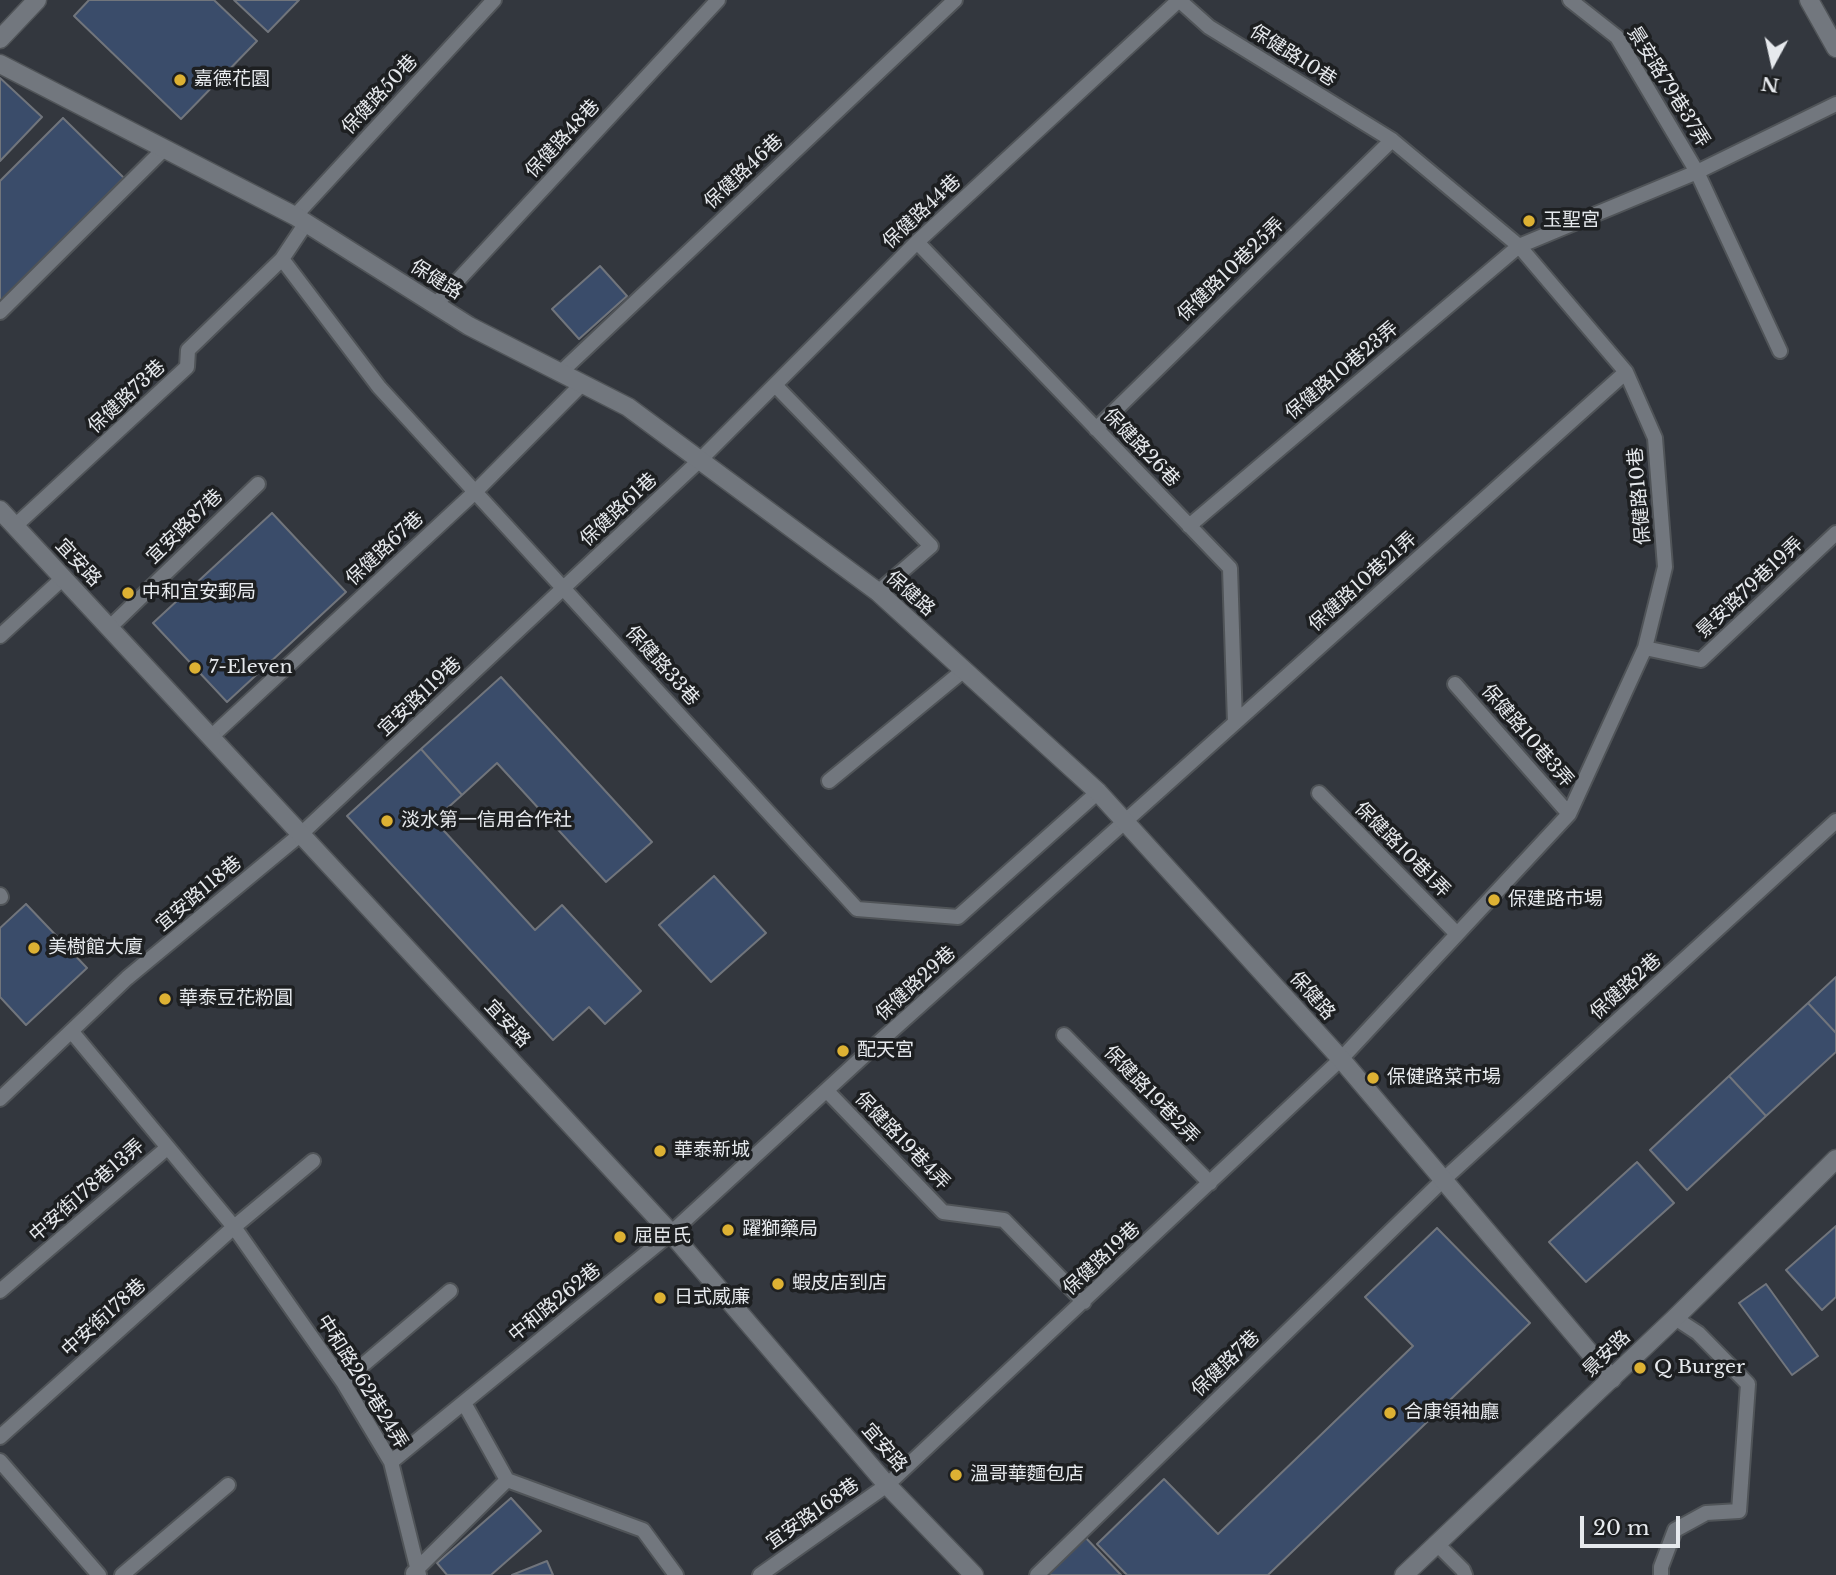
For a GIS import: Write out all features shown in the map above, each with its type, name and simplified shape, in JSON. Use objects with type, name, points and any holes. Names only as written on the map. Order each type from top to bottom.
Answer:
[{"type":"street","points":[[0,39],[37,0]]},
{"type":"street","points":[[1809,0],[1836,48]]},
{"type":"street","name":"保健路","points":[[0,64],[300,220],[469,326],[628,407],[878,593],[1098,792],[1341,1059],[1612,1379]]},
{"type":"street","name":"宜安路","points":[[0,510],[671,1233],[887,1485],[974,1575]]},
{"type":"street","name":"景安路","points":[[1404,1575],[1612,1379],[1836,1159]]},
{"type":"lane","name":"保健路50巷","points":[[300,220],[494,0]]},
{"type":"lane","name":"保健路48巷","points":[[435,305],[718,0]]},
{"type":"lane","name":"保健路46巷","points":[[560,373],[955,0]]},
{"type":"lane","name":"保健路10巷","points":[[1179,0],[1209,27],[1392,140],[1519,246],[1626,372],[1654,438],[1665,566],[1645,648],[1569,814],[1341,1059]]},
{"type":"lane","name":"保健路44巷","points":[[700,460],[917,242],[1179,0]]},
{"type":"lane","name":"景安路79巷37弄","points":[[1570,0],[1618,37],[1697,172],[1780,351]]},
{"type":"lane","name":"景安路79巷37弄","points":[[1519,246],[1697,172],[1836,104]]},
{"type":"lane","name":"保健路10巷25弄","points":[[1096,429],[1392,140]]},
{"type":"lane","points":[[0,312],[165,148]]},
{"type":"lane","points":[[282,259],[300,220]]},
{"type":"lane","name":"保健路26巷","points":[[917,242],[1230,568],[1235,723]]},
{"type":"lane","name":"保健路10巷23弄","points":[[1189,526],[1519,246]]},
{"type":"lane","name":"保健路33巷","points":[[282,259],[379,387],[857,909],[958,917],[1098,792]]},
{"type":"lane","name":"保健路73巷","points":[[15,526],[187,367],[188,350],[282,259]]},
{"type":"lane","name":"保健路10巷21弄","points":[[1125,822],[1626,372]]},
{"type":"lane","name":"保健路67巷","points":[[211,737],[475,492],[582,384]]},
{"type":"lane","points":[[775,385],[931,547],[878,593]]},
{"type":"lane","name":"保健路61巷","points":[[565,588],[700,460]]},
{"type":"lane","name":"宜安路87巷","points":[[109,628],[258,484]]},
{"type":"lane","name":"景安路79巷19弄","points":[[1645,648],[1701,660],[1836,533]]},
{"type":"lane","points":[[0,636],[63,578]]},
{"type":"lane","name":"宜安路119巷","points":[[301,834],[565,588]]},
{"type":"lane","points":[[829,781],[964,670]]},
{"type":"lane","name":"保健路10巷3弄","points":[[1455,684],[1569,814]]},
{"type":"lane","name":"保健路10巷1弄","points":[[1319,793],[1457,934]]},
{"type":"lane","name":"保健路2巷","points":[[1442,1181],[1836,821]]},
{"type":"lane","name":"保健路29巷","points":[[671,1233],[1125,822]]},
{"type":"lane","name":"宜安路118巷","points":[[0,1099],[127,978],[301,834]]},
{"type":"lane","name":"中安街178巷13弄","points":[[72,1032],[234,1227]]},
{"type":"lane","name":"保健路19巷2弄","points":[[1064,1035],[1210,1183]]},
{"type":"lane","name":"保健路19巷","points":[[887,1485],[1341,1059]]},
{"type":"lane","name":"保健路19巷4弄","points":[[827,1091],[943,1212],[1004,1220],[1084,1302]]},
{"type":"lane","name":"中安街178巷13弄","points":[[0,1291],[167,1148]]},
{"type":"lane","name":"中安街178巷","points":[[0,1437],[234,1227],[313,1161]]},
{"type":"lane","name":"保健路7巷","points":[[1037,1575],[1442,1181]]},
{"type":"lane","name":"中和路262巷24弄","points":[[234,1227],[343,1381],[391,1462],[416,1573]]},
{"type":"lane","name":"中和路262巷","points":[[391,1462],[671,1233]]},
{"type":"lane","points":[[343,1381],[450,1291]]},
{"type":"lane","points":[[1661,1575],[1661,1567],[1675,1530],[1706,1513],[1739,1511],[1748,1384],[1698,1333],[1675,1318]]},
{"type":"lane","points":[[464,1403],[507,1480],[643,1530],[676,1575]]},
{"type":"lane","points":[[0,1461],[99,1575]]},
{"type":"lane","points":[[416,1573],[507,1480]]},
{"type":"lane","points":[[122,1575],[228,1485]]},
{"type":"lane","name":"宜安路168巷","points":[[760,1575],[887,1485]]},
{"type":"lane","points":[[1436,1543],[1464,1570],[1465,1575]]},
{"type":"building","name":"嘉德花園","points":[[89,0],[214,0],[257,41],[181,119],[74,16]]},
{"type":"building","name":"嘉德花園","points":[[234,0],[299,0],[268,32]]},
{"type":"building","points":[[0,78],[42,117],[0,161]]},
{"type":"building","points":[[63,118],[124,178],[0,303],[0,181]]},
{"type":"building","points":[[600,266],[627,296],[579,339],[552,309]]},
{"type":"building","points":[[272,513],[346,592],[227,702],[153,623]]},
{"type":"building","points":[[501,677],[652,842],[606,882],[497,763],[462,795],[421,749]]},
{"type":"building","points":[[421,749],[462,795],[434,820],[535,930],[562,905],[641,991],[605,1024],[589,1007],[553,1040],[347,816]]},
{"type":"building","points":[[714,876],[766,933],[711,982],[659,925]]},
{"type":"building","name":"美樹館大廈","points":[[26,904],[87,968],[26,1025],[0,997],[0,928]]},
{"type":"building","points":[[1836,977],[1836,1033],[1808,1003]]},
{"type":"building","points":[[1808,1003],[1836,1033],[1836,1052],[1766,1116],[1729,1076]]},
{"type":"building","points":[[1729,1076],[1766,1116],[1687,1190],[1650,1150]]},
{"type":"building","points":[[1637,1162],[1674,1203],[1586,1282],[1549,1242]]},
{"type":"building","points":[[1836,1226],[1836,1297],[1822,1310],[1786,1270]]},
{"type":"building","name":"合康領袖廳","points":[[1437,1228],[1530,1323],[1268,1575],[1127,1575],[1097,1544],[1164,1479],[1218,1534],[1413,1346],[1365,1297]]},
{"type":"building","points":[[1766,1284],[1818,1356],[1792,1375],[1739,1303]]},
{"type":"building","points":[[511,1498],[541,1531],[491,1575],[447,1575],[437,1563]]},
{"type":"building","points":[[1084,1536],[1121,1575],[1041,1575]]},
{"type":"building","points":[[547,1561],[553,1575],[512,1575]]},
{"type":"place","name":"嘉德花園","points":[[180,80]]},
{"type":"place","name":"玉聖宮","points":[[1529,221]]},
{"type":"place","name":"中和宜安郵局","points":[[128,593]]},
{"type":"place","name":"7-Eleven","points":[[195,668]]},
{"type":"place","name":"淡水第一信用合作社","points":[[387,821]]},
{"type":"place","name":"保建路市場","points":[[1494,900]]},
{"type":"place","name":"美樹館大廈","points":[[34,948]]},
{"type":"place","name":"華泰豆花粉圓","points":[[165,999]]},
{"type":"place","name":"配天宮","points":[[843,1051]]},
{"type":"place","name":"保健路菜市場","points":[[1373,1078]]},
{"type":"place","name":"華泰新城","points":[[660,1151]]},
{"type":"place","name":"躍獅藥局","points":[[728,1230]]},
{"type":"place","name":"屈臣氏","points":[[620,1237]]},
{"type":"place","name":"蝦皮店到店","points":[[778,1284]]},
{"type":"place","name":"日式威廉","points":[[660,1298]]},
{"type":"place","name":"Q Burger","points":[[1640,1368]]},
{"type":"place","name":"合康領袖廳","points":[[1390,1413]]},
{"type":"place","name":"溫哥華麵包店","points":[[956,1475]]}]
